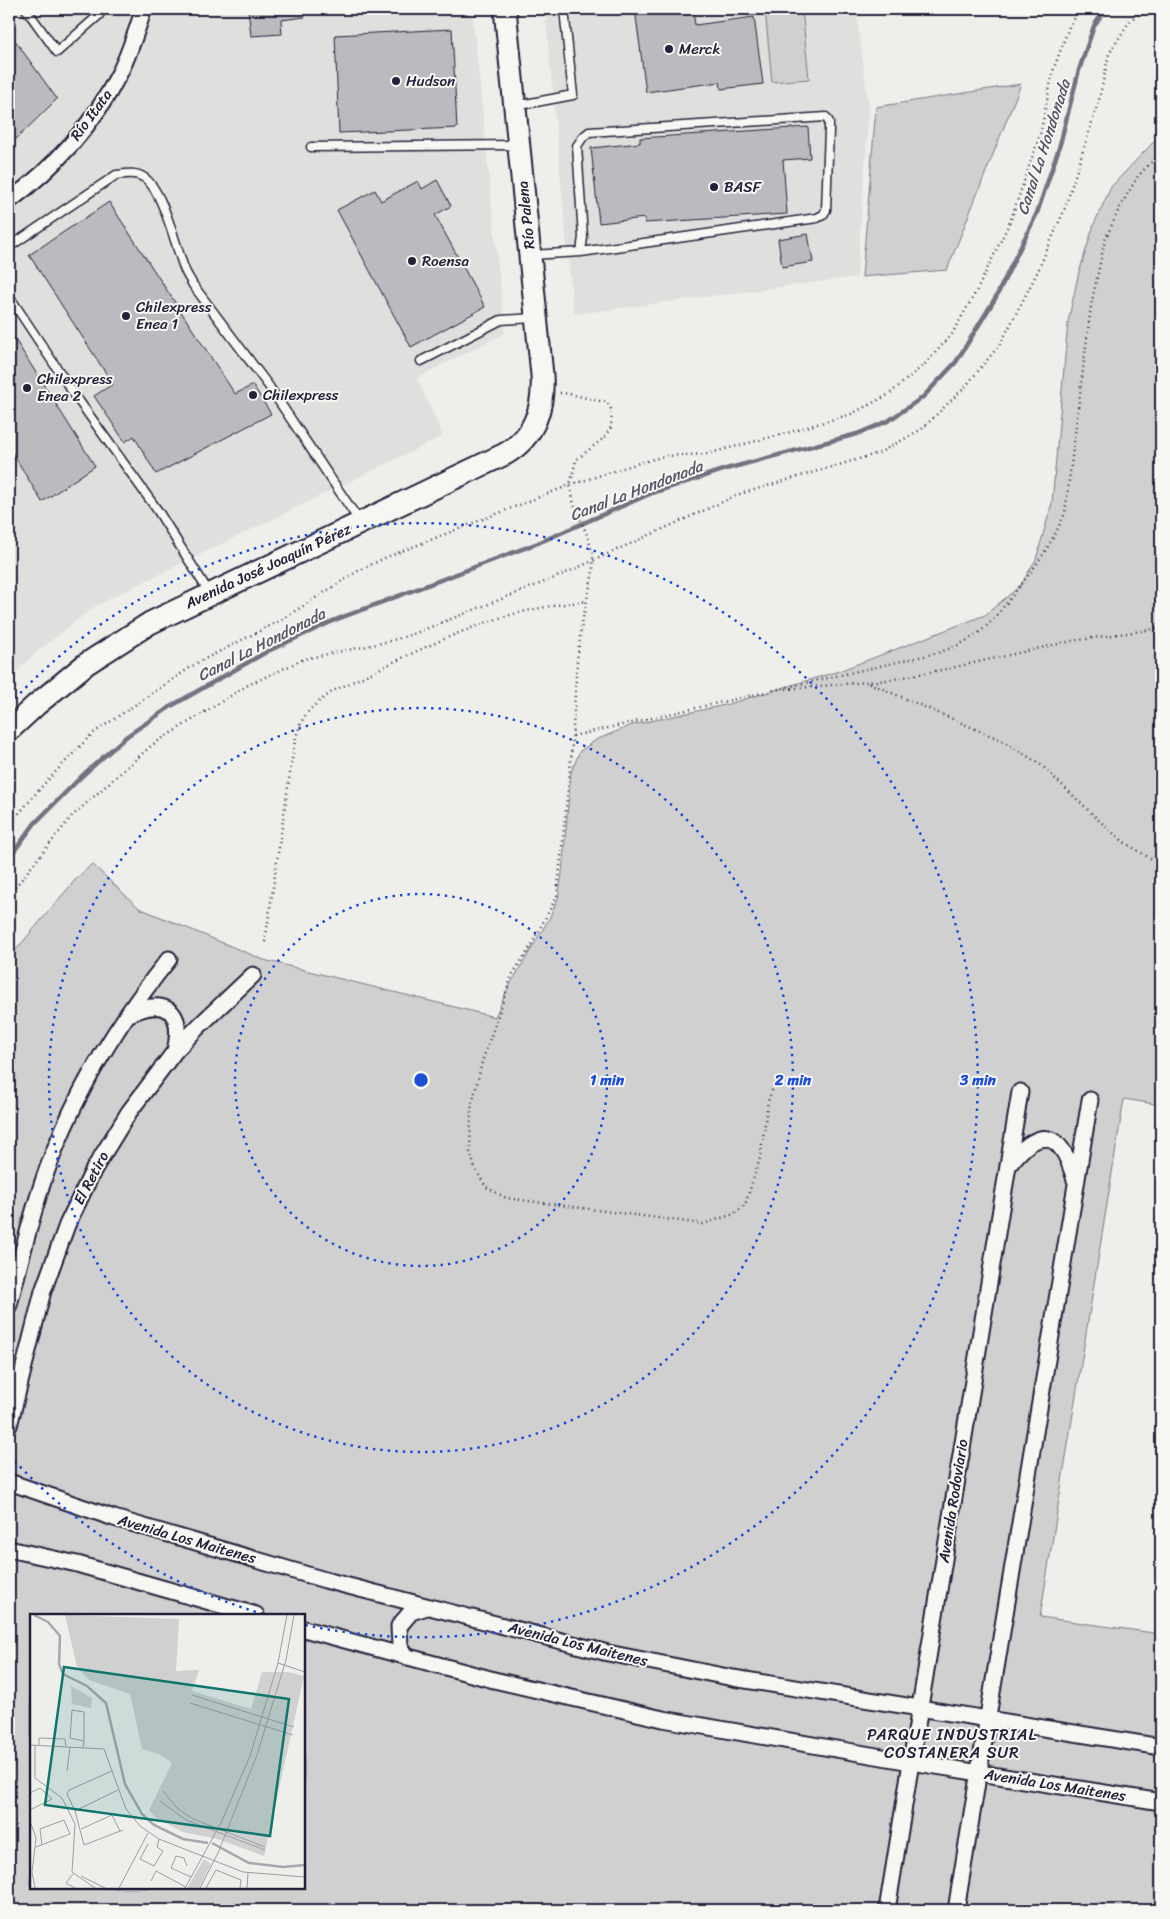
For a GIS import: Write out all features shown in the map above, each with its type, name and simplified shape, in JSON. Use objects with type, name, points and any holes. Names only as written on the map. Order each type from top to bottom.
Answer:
[{"type":"main road","name":"Río Palena","points":[[505,9],[542,392],[539,411],[535,421]]},
{"type":"main road","name":"Avenida José Joaquín Pérez","points":[[9,730],[61,684],[108,649],[150,623],[512,450],[524,440],[535,421]]},
{"type":"street","name":"Río Itata","points":[[9,201],[52,164],[97,112],[120,73],[144,9]]},
{"type":"street","points":[[9,1305],[36,1202],[58,1144],[90,1073],[126,1015],[169,959]]},
{"type":"street","name":"El Retiro","points":[[9,1426],[43,1291],[67,1225],[90,1176],[129,1112],[175,1051],[206,1018],[253,975]]},
{"type":"street","points":[[126,1015],[150,1006],[164,1007],[169,1010],[175,1019],[177,1029],[175,1051]]},
{"type":"street","name":"Avenida Rodoviario","points":[[887,1910],[1020,1092]]},
{"type":"street","points":[[956,1910],[1090,1100]]},
{"type":"street","points":[[1008,1166],[1030,1144],[1041,1138],[1050,1138],[1056,1141],[1065,1155],[1075,1182]]},
{"type":"street","name":"Avenida Los Maitenes","points":[[9,1482],[114,1518],[325,1580],[427,1608],[608,1653],[690,1671],[1161,1747]]},
{"type":"street","points":[[9,1549],[77,1564],[252,1614]]},
{"type":"street","points":[[407,1657],[400,1646],[399,1626],[412,1612],[427,1608]]},
{"type":"street","name":"Avenida Los Maitenes","points":[[305,1629],[407,1657],[663,1719],[911,1762],[1161,1802]]},
{"type":"lane","points":[[26,9],[57,52],[99,15],[102,9]]},
{"type":"lane","points":[[515,106],[573,95],[564,9]]},
{"type":"lane","points":[[530,255],[581,252],[817,218],[824,215],[826,210],[829,122],[826,117],[589,132],[577,146],[583,236],[581,252]]},
{"type":"lane","points":[[311,147],[518,144]]},
{"type":"lane","points":[[9,247],[116,175],[135,174],[143,177],[154,188],[160,200],[185,271],[193,285],[268,385],[360,522]]},
{"type":"lane","points":[[9,296],[74,394],[158,511],[210,594]]},
{"type":"lane","points":[[421,361],[501,320],[536,318]]},
{"type":"path","points":[[9,825],[45,783],[92,734],[197,663],[281,620],[358,571],[405,550],[570,485],[665,456],[706,454],[786,433],[851,414],[888,395],[924,364],[952,334],[977,290],[1010,222],[1040,134],[1053,71],[1069,28],[1081,9]]},
{"type":"path","points":[[9,895],[72,816],[152,745],[248,684],[304,659],[387,642],[413,634],[557,577],[740,494],[878,453],[922,429],[966,387],[1001,343],[1037,273],[1066,208],[1099,100],[1109,54],[1128,22],[1143,9]]},
{"type":"path","points":[[573,736],[937,653],[959,646],[980,632],[1036,567],[1055,538],[1065,513],[1091,306],[1105,240],[1120,207],[1138,176],[1161,152]]},
{"type":"path","points":[[542,392],[574,394],[594,401],[607,402],[612,412],[611,427],[604,437],[576,460],[570,485],[574,505],[588,536],[593,572],[582,622],[577,661],[573,736],[557,896],[528,952],[512,975],[482,1062],[471,1109],[470,1153],[476,1170],[486,1186],[506,1198],[703,1224],[734,1214],[745,1205],[760,1158],[768,1101],[774,1085],[783,1078]]},
{"type":"path","points":[[265,942],[294,746],[298,729],[306,713],[316,703],[335,690],[465,630],[538,608],[586,601]]},
{"type":"path","points":[[778,689],[866,682],[951,668],[1072,641],[1161,628]]},
{"type":"path","points":[[866,682],[1001,740],[1021,751],[1057,779],[1106,827],[1130,846],[1161,865]]},
{"type":"shaded area","points":[[9,9],[472,9],[505,333],[417,378],[443,436],[109,599],[93,608],[38,651],[9,679]]},
{"type":"shaded area","points":[[545,9],[856,9],[869,109],[857,277],[576,314],[573,310]]},
{"type":"shaded area","points":[[765,9],[802,9],[809,79],[772,82]]},
{"type":"shaded area","points":[[1021,84],[947,270],[862,277],[876,107]]},
{"type":"shaded area","points":[[1161,134],[1161,1105],[1124,1099],[1040,1617],[1161,1634],[1161,1910],[9,1910],[9,968],[15,951],[76,879],[92,864],[139,908],[264,960],[495,1017],[508,988],[549,919],[558,898],[571,772],[580,751],[596,740],[632,725],[725,705],[839,671],[985,615],[1021,585],[1036,559],[1052,503],[1068,322],[1078,276],[1094,224],[1111,187]]},
{"type":"building","points":[[248,9],[305,9],[305,17],[281,20],[282,34],[251,36]]},
{"type":"building","points":[[635,9],[693,9],[695,25],[754,17],[763,84],[721,89],[720,82],[646,92]]},
{"type":"building","name":"Hudson","points":[[452,29],[457,128],[339,133],[335,35]]},
{"type":"building","points":[[9,32],[57,99],[9,146]]},
{"type":"building","name":"BASF","points":[[808,127],[810,158],[783,160],[787,214],[645,223],[645,218],[599,223],[591,148],[640,143],[640,138]]},
{"type":"building","name":"Roensa","points":[[437,180],[451,206],[435,215],[485,307],[411,347],[337,210],[375,190],[381,201],[418,181],[422,189]]},
{"type":"building","name":"Chilexpress Enea 1","points":[[109,202],[235,394],[253,385],[271,414],[156,474],[134,436],[125,442],[94,396],[113,384],[29,255]]},
{"type":"building","points":[[808,234],[813,262],[782,267],[778,239]]},
{"type":"building","name":"Chilexpress Enea 2","points":[[9,330],[95,466],[42,502],[9,447]]},
{"type":"waterway","name":"Canal La Hondonada","points":[[9,858],[35,823],[84,774],[127,736],[173,705],[268,651],[335,620],[538,543],[652,493],[726,469],[857,434],[888,421],[923,397],[956,362],[996,297],[1037,213],[1059,148],[1079,70],[1094,26],[1105,9]]},
{"type":"place","name":"Merck","points":[[669,49]]},
{"type":"place","name":"Hudson","points":[[396,81]]},
{"type":"place","name":"BASF","points":[[714,187]]},
{"type":"place","name":"Roensa","points":[[412,261]]},
{"type":"place","name":"Chilexpress Enea 1","points":[[126,316]]},
{"type":"place","name":"Chilexpress Enea 2","points":[[27,388]]},
{"type":"place","name":"Chilexpress","points":[[253,395]]},
{"type":"district","name":"PARQUE INDUSTRIAL COSTANERA SUR","points":[[952,1743]]}]
